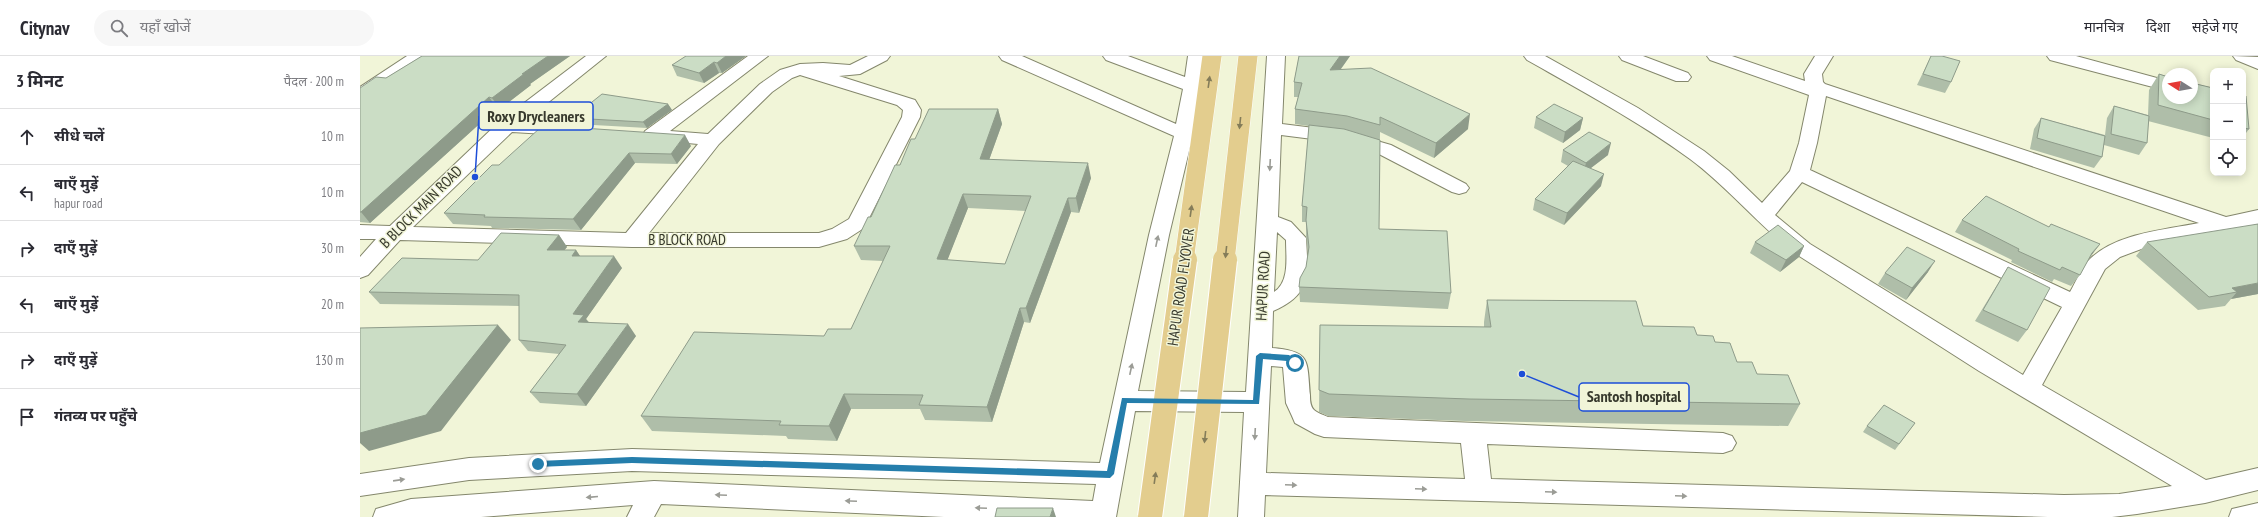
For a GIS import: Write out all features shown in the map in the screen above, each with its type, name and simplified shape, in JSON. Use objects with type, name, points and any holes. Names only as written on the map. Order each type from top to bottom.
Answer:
[{"type":"main road","name":"HAPUR ROAD FLYOVER","points":[[1150,517],[1212,56]]},
{"type":"main road","points":[[1196,517],[1248,56]]},
{"type":"street","points":[[360,95],[418,56]]},
{"type":"street","name":"B BLOCK MAIN ROAD","points":[[360,270],[395,232],[506,126],[597,56]]},
{"type":"street","points":[[712,140],[644,134],[759,56]]},
{"type":"street","points":[[632,240],[712,140],[766,88],[786,74],[800,69],[823,68],[844,71],[854,70],[881,56]]},
{"type":"street","points":[[1008,56],[1184,134]]},
{"type":"street","points":[[1112,56],[1192,86]]},
{"type":"street","points":[[401,515],[654,492],[1104,515],[1124,400],[1159,235],[1184,134],[1197,56]]},
{"type":"street","name":"HAPUR ROAD","points":[[1251,517],[1276,56]]},
{"type":"street","points":[[1628,56],[1682,77]]},
{"type":"street","points":[[1716,56],[2225,224]]},
{"type":"street","points":[[1763,215],[1799,173],[1808,143],[1818,90],[1814,84],[1813,74],[1824,56]]},
{"type":"street","points":[[2056,56],[2162,84]]},
{"type":"street","points":[[2242,56],[2258,64]]},
{"type":"street","points":[[1538,57],[1632,112],[1697,155],[1722,175],[1763,215],[1803,249],[1987,365],[2205,492]]},
{"type":"street","name":"B BLOCK ROAD","points":[[360,232],[632,240],[819,240],[846,232],[857,223],[911,118],[912,110],[908,104],[903,101],[800,69]]},
{"type":"street","points":[[360,76],[385,78]]},
{"type":"street","points":[[506,126],[598,132]]},
{"type":"street","points":[[1272,128],[1346,138],[1384,149],[1459,188]]},
{"type":"street","points":[[1799,173],[2075,304]]},
{"type":"street","points":[[2028,388],[2097,264],[2112,252],[2140,242],[2258,217]]},
{"type":"street","points":[[1262,307],[1285,296],[1293,286],[1296,260],[1296,238],[1284,227],[1267,220]]},
{"type":"street","points":[[1260,356],[1289,358],[1295,363],[1298,402],[1304,416],[1324,427],[1723,444]]},
{"type":"street","points":[[1124,400],[1257,402]]},
{"type":"street","points":[[1473,433],[1479,490]]},
{"type":"street","points":[[360,485],[469,469],[632,460],[1110,474]]},
{"type":"street","points":[[1252,484],[2064,506],[2118,505],[2205,492],[2258,479]]},
{"type":"street","points":[[640,517],[654,492]]},
{"type":"street","points":[[2242,517],[2258,515]]},
{"type":"building","points":[[422,56],[548,56],[492,98],[489,97],[360,212],[360,88],[376,77],[386,78]]},
{"type":"building","points":[[686,56],[726,56],[717,63],[714,62],[699,73],[672,65]]},
{"type":"building","points":[[1299,56],[1340,56],[1330,70],[1371,68],[1470,114],[1436,143],[1380,117],[1380,125],[1347,116],[1295,109],[1302,83],[1294,82]]},
{"type":"building","points":[[1931,56],[1942,56],[1960,61],[1951,82],[1923,74]]},
{"type":"building","points":[[2159,74],[2162,75],[2162,104],[2198,104],[2198,84],[2210,87],[2210,119],[2158,105]]},
{"type":"building","points":[[602,94],[668,104],[643,122],[572,118]]},
{"type":"building","points":[[2246,96],[2249,129],[2246,128]]},
{"type":"building","points":[[1554,104],[1583,118],[1565,132],[1536,117]]},
{"type":"building","points":[[2114,106],[2149,116],[2147,143],[2111,134]]},
{"type":"building","points":[[929,109],[998,109],[980,159],[1088,163],[1076,198],[1068,198],[1026,308],[1020,308],[987,407],[919,405],[923,395],[844,394],[829,426],[779,425],[781,421],[641,416],[694,332],[824,336],[828,329],[851,329],[890,246],[854,246],[868,217],[871,217],[895,165],[900,165],[911,139],[915,139]],"holes":[[[963,194],[1031,196],[1005,264],[937,259]]]},
{"type":"building","points":[[2041,118],[2105,136],[2102,157],[2037,138]]},
{"type":"building","points":[[1309,125],[1344,129],[1380,140],[1379,229],[1447,231],[1451,293],[1299,287],[1300,278],[1306,267],[1309,247],[1306,220],[1307,207],[1302,206]]},
{"type":"building","points":[[553,126],[685,135],[671,154],[629,153],[573,219],[484,217],[485,215],[444,213],[492,165],[499,165],[540,128],[549,129]]},
{"type":"building","points":[[1589,132],[1611,143],[1586,163],[1563,150]]},
{"type":"building","points":[[1573,161],[1604,174],[1567,213],[1535,199]]},
{"type":"building","points":[[1986,196],[2049,227],[2051,224],[2100,244],[2092,253],[2080,275],[2062,267],[2060,270],[2018,251],[2019,249],[1962,220]]},
{"type":"building","points":[[2258,224],[2258,283],[2232,288],[2237,292],[2209,297],[2147,242]]},
{"type":"building","points":[[1778,225],[1804,246],[1786,260],[1755,242]]},
{"type":"building","points":[[501,233],[559,235],[547,250],[576,250],[572,256],[614,256],[573,314],[584,315],[578,322],[628,324],[577,394],[530,392],[566,345],[519,340],[519,295],[369,292],[402,258],[478,260]]},
{"type":"building","points":[[1907,247],[1935,261],[1912,288],[1885,273]]},
{"type":"building","points":[[2008,267],[2050,288],[2027,330],[1983,310]]},
{"type":"building","points":[[1487,300],[1636,301],[1643,326],[1694,327],[1697,335],[1713,336],[1715,342],[1730,343],[1737,362],[1752,362],[1757,374],[1788,375],[1800,404],[1469,399],[1329,394],[1319,390],[1320,325],[1491,327]]},
{"type":"building","points":[[498,325],[426,415],[360,433],[360,328]]},
{"type":"building","points":[[1884,405],[1915,423],[1899,444],[1867,426]]},
{"type":"building","points":[[997,508],[1053,508],[1050,517],[995,517]]},
{"type":"place","name":"Roxy Drycleaners","points":[[475,177]]},
{"type":"place","name":"Santosh hospital","points":[[1522,374]]},
{"type":"route","points":[[538,464],[632,460],[1110,474],[1124,400],[1257,402],[1260,356],[1289,358],[1295,363]]}]
